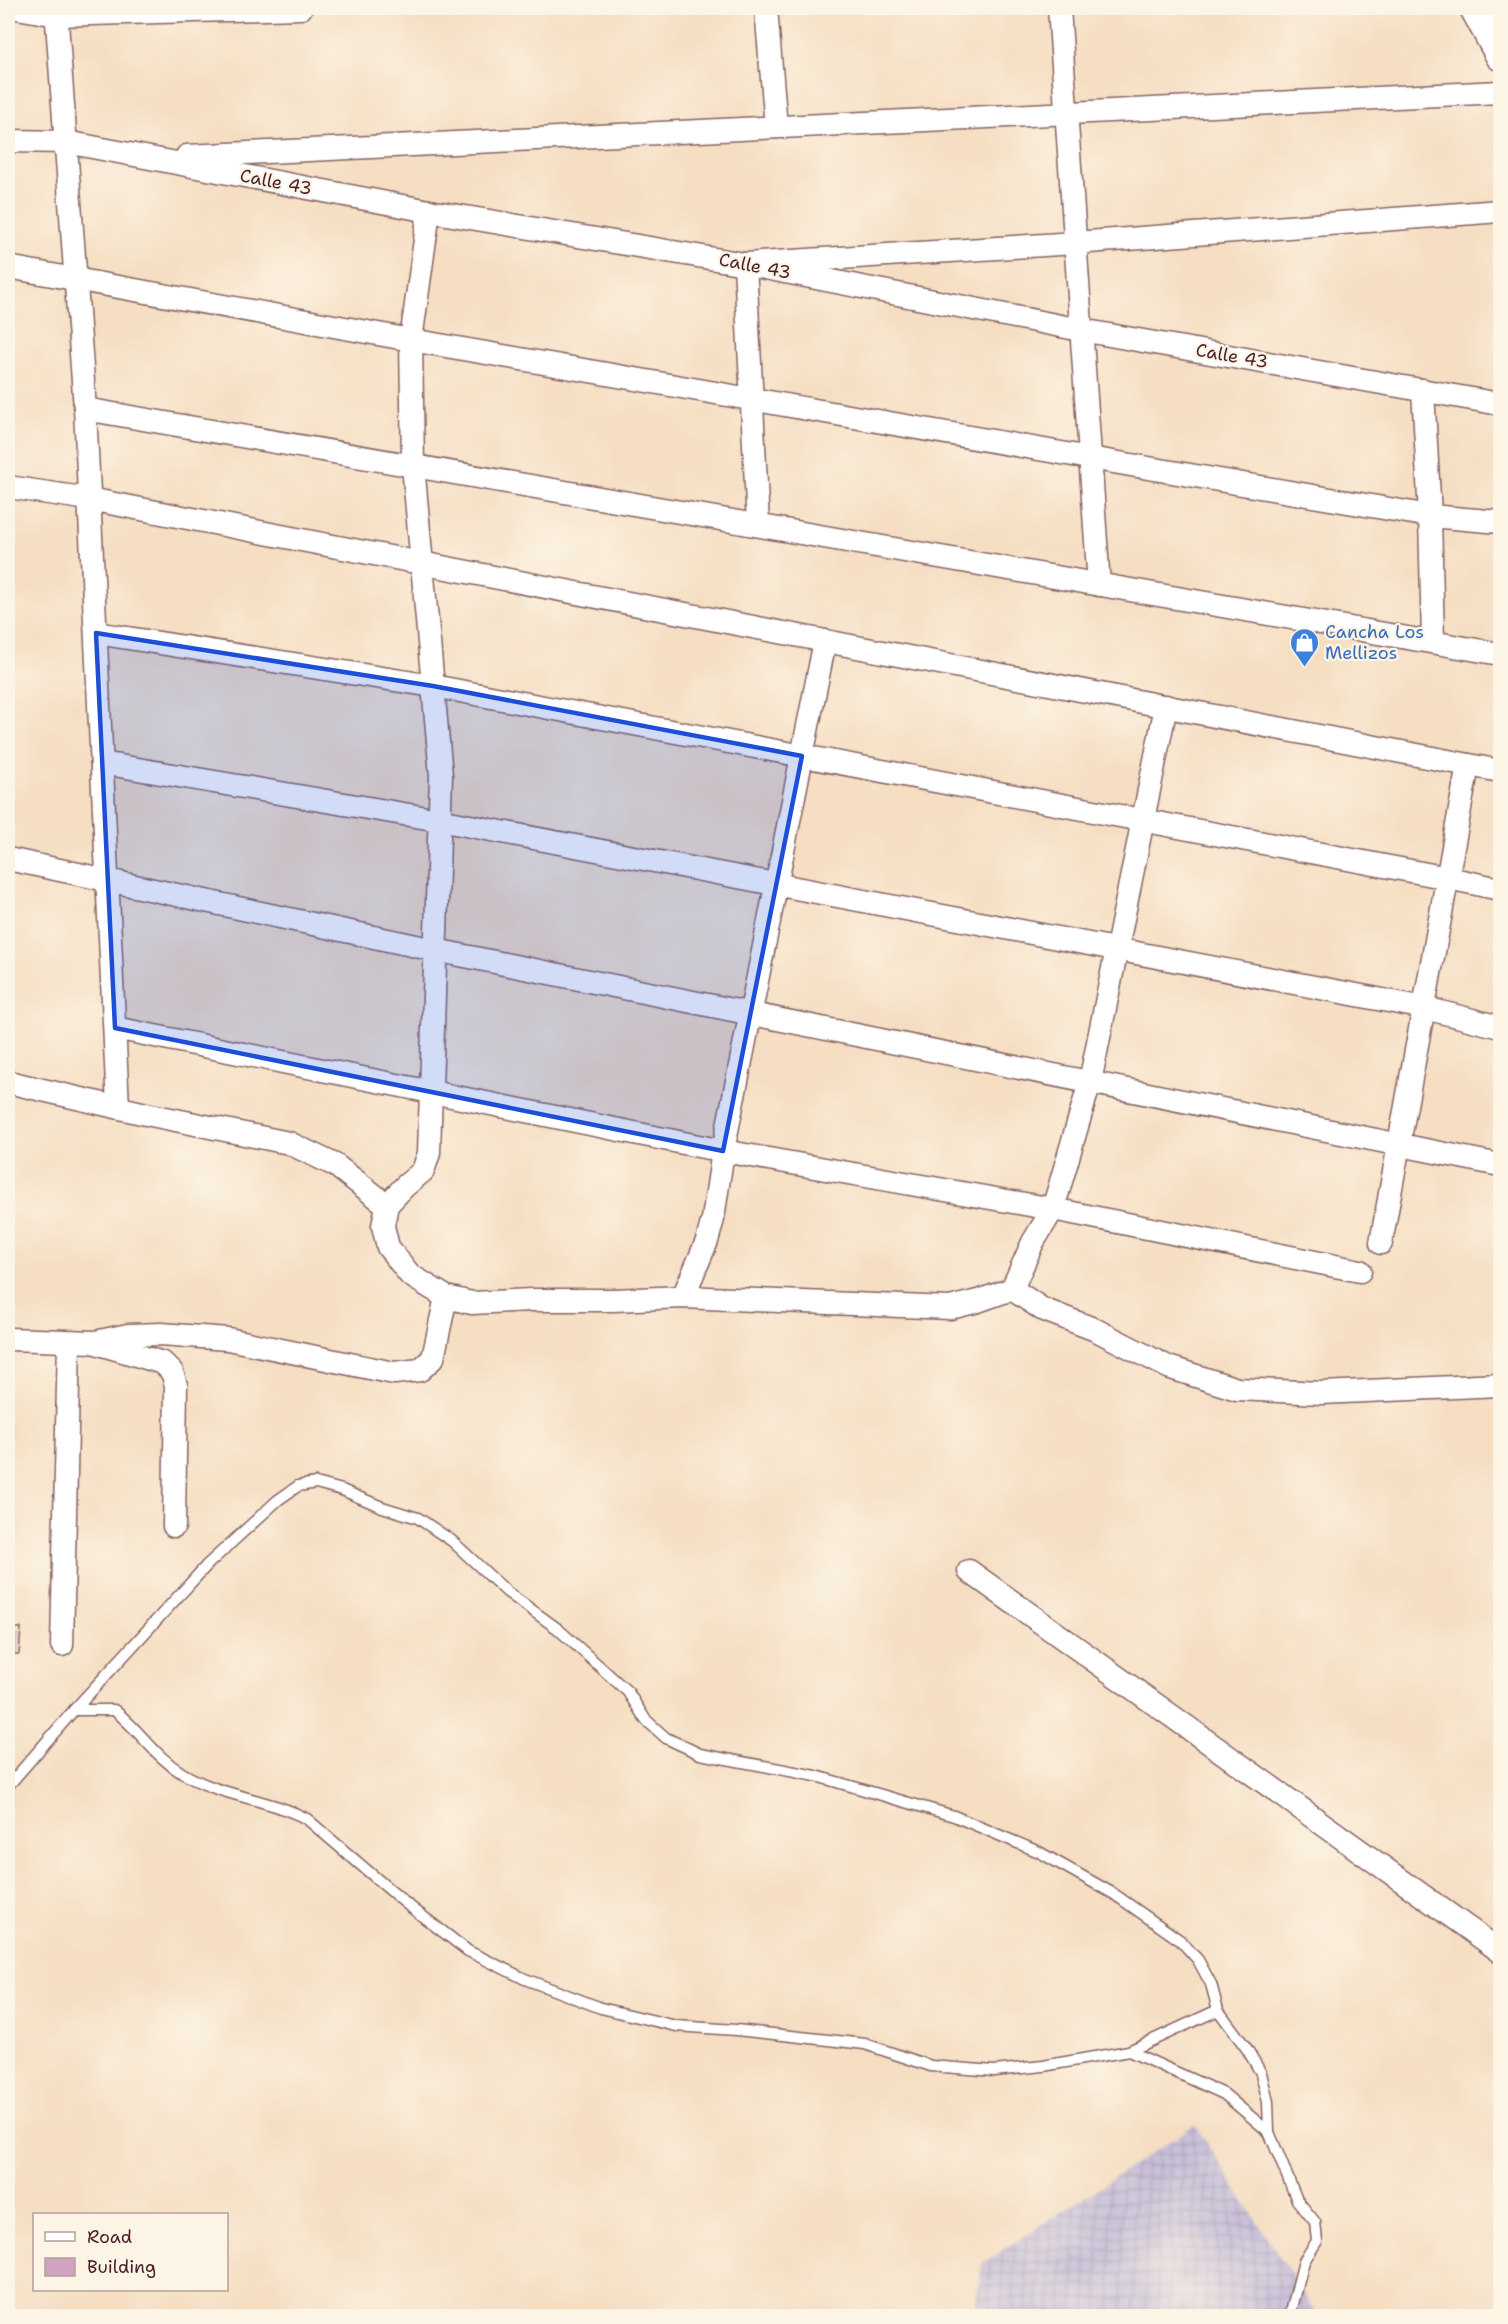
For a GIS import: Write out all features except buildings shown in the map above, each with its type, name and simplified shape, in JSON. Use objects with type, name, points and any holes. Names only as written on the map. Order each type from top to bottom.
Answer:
[{"type":"street","points":[[17,8],[57,11],[301,8]]},
{"type":"street","points":[[766,8],[776,127]]},
{"type":"street","points":[[1059,8],[1099,585]]},
{"type":"street","points":[[1474,8],[1500,56]]},
{"type":"street","points":[[57,11],[85,409],[118,1107]]},
{"type":"street","points":[[150,158],[1500,92]]},
{"type":"street","name":"Calle 43","points":[[8,141],[66,142],[429,211],[745,264],[1081,330],[1500,404]]},
{"type":"street","points":[[429,211],[411,340],[413,465],[441,775],[429,1153],[423,1171],[387,1205],[383,1226],[388,1247],[410,1275],[446,1297],[472,1303],[683,1297],[950,1308],[1012,1289],[1033,1242],[1053,1209],[1090,1082],[1166,706]]},
{"type":"street","points":[[758,525],[745,264],[1075,243],[1500,211]]},
{"type":"street","points":[[8,267],[411,340],[1090,458],[1430,516],[1500,522]]},
{"type":"street","points":[[1423,390],[1430,516],[1433,642]]},
{"type":"street","points":[[85,409],[1500,654]]},
{"type":"street","points":[[8,487],[89,499],[1500,771]]},
{"type":"street","points":[[96,633],[433,686],[1448,878],[1500,890]]},
{"type":"street","points":[[683,1297],[707,1241],[713,1219],[723,1151],[825,640]]},
{"type":"street","points":[[102,763],[439,820],[1425,1008],[1500,1027]]},
{"type":"street","points":[[1382,1243],[1468,765]]},
{"type":"street","points":[[8,859],[435,950],[1500,1165]]},
{"type":"street","points":[[115,1028],[723,1151],[1053,1209],[1360,1271]]},
{"type":"street","points":[[8,1082],[289,1143],[334,1165],[387,1205]]},
{"type":"street","points":[[1012,1289],[1042,1309],[1096,1330],[1168,1367],[1237,1389],[1321,1393],[1500,1385]]},
{"type":"street","points":[[8,1340],[95,1342],[128,1335],[161,1334],[228,1339],[394,1373],[420,1370],[433,1358],[446,1297]]},
{"type":"street","points":[[62,1645],[69,1341]]},
{"type":"street","points":[[95,1342],[163,1363],[172,1372],[176,1385],[174,1526]]},
{"type":"street","points":[[969,1571],[1500,1951]]},
{"type":"lane","points":[[8,1786],[74,1710],[208,1564],[278,1500],[298,1486],[316,1483],[342,1490],[382,1507],[418,1518],[452,1541],[507,1592],[558,1629],[628,1692],[645,1719],[666,1738],[700,1754],[816,1776],[954,1816],[1039,1852],[1114,1894],[1181,1941],[1198,1960],[1211,1984],[1218,2010],[1247,2049],[1261,2073],[1268,2102],[1269,2132],[1297,2200],[1315,2222],[1317,2241],[1304,2261],[1290,2316]]},
{"type":"lane","points":[[74,1710],[114,1710],[157,1755],[182,1773],[219,1791],[288,1809],[307,1819],[468,1952],[525,1979],[601,2008],[676,2026],[864,2044],[932,2066],[994,2071],[1043,2066],[1129,2051],[1218,2010]]},
{"type":"lane","points":[[1129,2051],[1224,2094],[1269,2132]]},
{"type":"highlighted area","points":[[96,633],[433,686],[802,756],[723,1151],[115,1028]]},
{"type":"shaded area","points":[[1195,2125],[1318,2316],[974,2316],[982,2264]]},
{"type":"place","name":"Cancha Los Mellizos","points":[[1304,668]]}]
